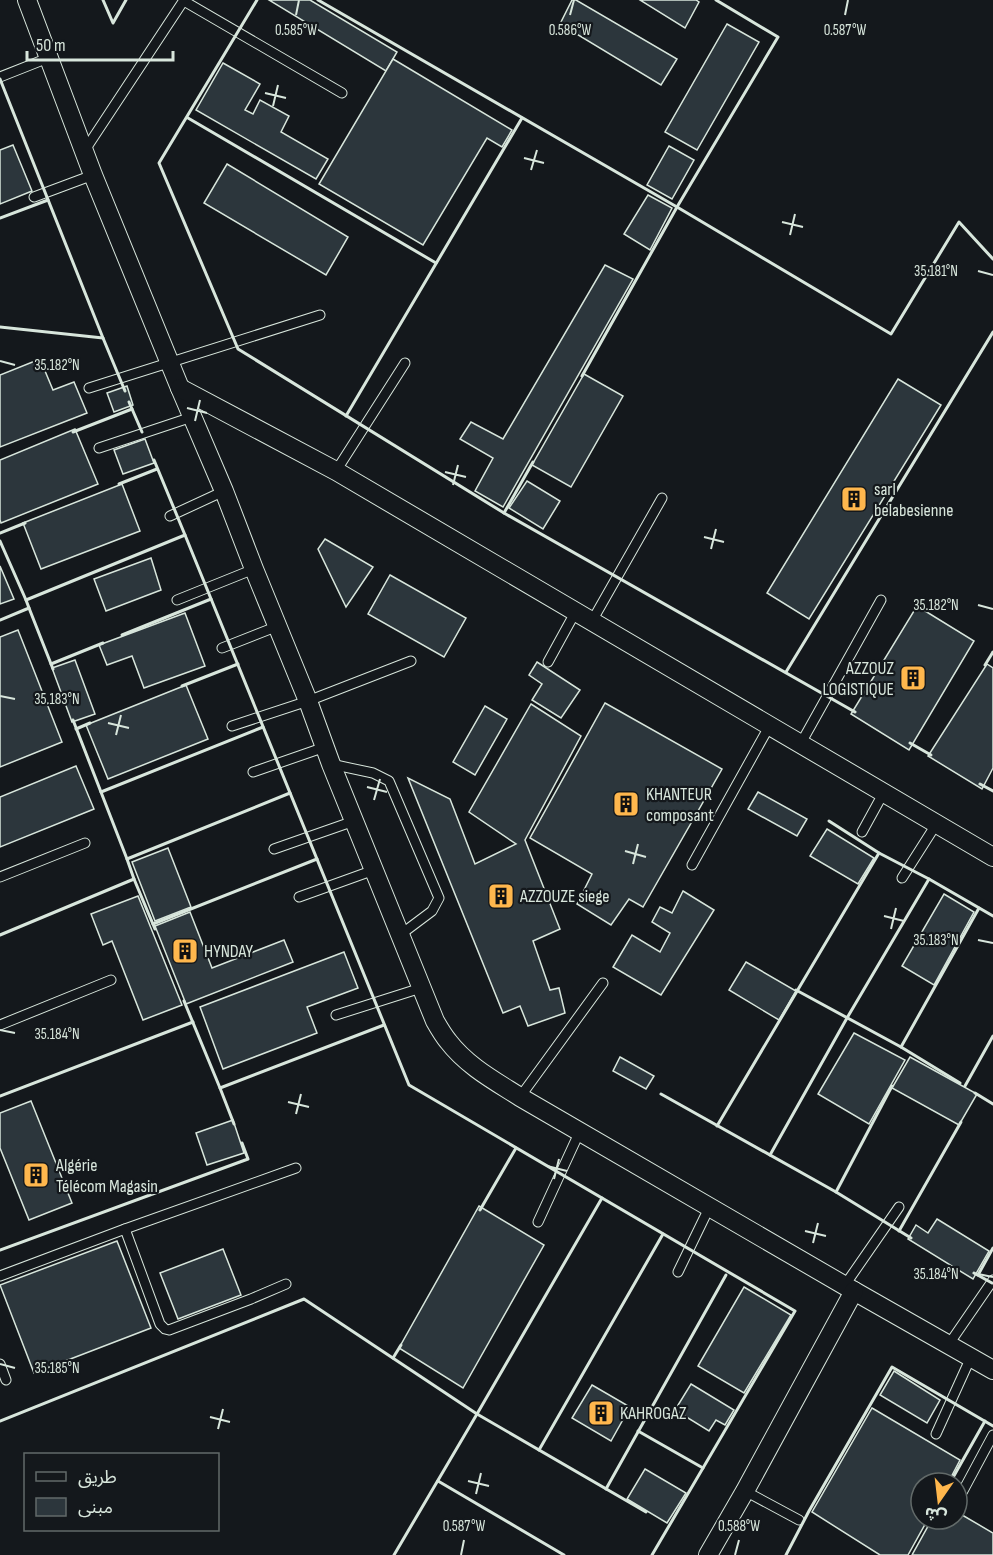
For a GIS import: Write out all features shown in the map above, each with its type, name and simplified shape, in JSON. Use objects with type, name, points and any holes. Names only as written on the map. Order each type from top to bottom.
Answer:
[{"type":"street","points":[[27,0],[93,175],[224,491],[421,988],[435,1021],[449,1042],[468,1062],[520,1097],[993,1370]]},
{"type":"street","points":[[180,388],[336,471],[993,857]]},
{"type":"street","points":[[708,1555],[745,1491],[849,1288]]},
{"type":"lane","points":[[85,150],[184,0],[342,93]]},
{"type":"lane","points":[[0,77],[48,58]]},
{"type":"lane","points":[[34,197],[93,175]]},
{"type":"lane","points":[[89,388],[320,315]]},
{"type":"lane","points":[[336,471],[405,363]]},
{"type":"lane","points":[[99,448],[192,417]]},
{"type":"lane","points":[[170,516],[224,491]]},
{"type":"lane","points":[[592,621],[662,498]]},
{"type":"lane","points":[[177,600],[254,569]]},
{"type":"lane","points":[[801,743],[881,600]]},
{"type":"lane","points":[[548,662],[576,612]]},
{"type":"lane","points":[[222,648],[278,626]]},
{"type":"lane","points":[[231,726],[308,701],[411,661]]},
{"type":"lane","points":[[692,865],[770,726]]},
{"type":"lane","points":[[253,772],[328,756],[389,781],[439,898],[432,911],[400,935]]},
{"type":"lane","points":[[862,832],[884,792]]},
{"type":"lane","points":[[274,849],[354,820]]},
{"type":"lane","points":[[902,878],[937,823]]},
{"type":"lane","points":[[0,877],[85,843]]},
{"type":"lane","points":[[298,897],[374,870]]},
{"type":"lane","points":[[0,1024],[111,980]]},
{"type":"lane","points":[[520,1097],[603,983]]},
{"type":"lane","points":[[336,1015],[421,988]]},
{"type":"lane","points":[[538,1221],[580,1131]]},
{"type":"lane","points":[[0,1276],[296,1168]]},
{"type":"lane","points":[[678,1272],[710,1206]]},
{"type":"lane","points":[[849,1288],[899,1207]]},
{"type":"lane","points":[[125,1229],[160,1324],[165,1329],[169,1330],[286,1284]]},
{"type":"lane","points":[[949,1344],[993,1280]]},
{"type":"lane","points":[[936,1434],[971,1357]]},
{"type":"lane","points":[[0,1364],[6,1380]]},
{"type":"lane","points":[[969,1480],[993,1435]]},
{"type":"lane","points":[[745,1491],[799,1520]]},
{"type":"building","points":[[269,0],[310,0],[397,52],[386,71]]},
{"type":"building","points":[[572,0],[576,0],[677,59],[661,85],[560,24]]},
{"type":"building","points":[[640,0],[696,0],[699,2],[685,28]]},
{"type":"building","points":[[727,24],[759,42],[697,150],[665,132]]},
{"type":"building","points":[[393,59],[512,130],[502,147],[487,138],[423,245],[319,184]]},
{"type":"building","points":[[223,63],[260,84],[245,110],[253,114],[260,100],[289,116],[281,132],[328,159],[316,179],[196,110]]},
{"type":"building","points":[[13,145],[32,191],[0,204],[0,150]]},
{"type":"building","points":[[669,146],[694,160],[672,199],[647,185]]},
{"type":"building","points":[[227,164],[348,237],[326,275],[204,203]]},
{"type":"building","points":[[648,195],[672,208],[650,250],[624,234]]},
{"type":"building","points":[[605,265],[633,279],[503,507],[475,491],[493,458],[460,439],[471,422],[503,439]]},
{"type":"building","points":[[40,359],[53,390],[74,382],[87,413],[0,447],[0,375]]},
{"type":"building","points":[[584,374],[623,396],[571,487],[532,465]]},
{"type":"building","name":"sarl belabesienne","points":[[898,379],[941,405],[809,619],[767,593]]},
{"type":"building","points":[[127,386],[133,405],[114,412],[107,393]]},
{"type":"building","points":[[75,429],[98,484],[1,523],[0,460]]},
{"type":"building","points":[[145,439],[154,463],[123,474],[114,450]]},
{"type":"building","points":[[527,481],[560,501],[543,529],[509,508]]},
{"type":"building","points":[[122,484],[140,531],[41,569],[23,523]]},
{"type":"building","points":[[325,539],[373,567],[346,607],[318,549]]},
{"type":"building","points":[[151,558],[161,590],[106,611],[94,579]]},
{"type":"building","points":[[0,566],[14,599],[0,604]]},
{"type":"building","points":[[390,575],[466,618],[444,657],[368,614]]},
{"type":"building","name":"AZZOUZ LOGISTIQUE","points":[[917,606],[974,641],[909,750],[851,714]]},
{"type":"building","points":[[185,613],[205,666],[144,688],[132,656],[107,665],[99,645]]},
{"type":"building","points":[[18,630],[62,742],[0,767],[0,637]]},
{"type":"building","points":[[75,660],[95,714],[72,722],[52,668]]},
{"type":"building","points":[[537,662],[580,690],[561,718],[532,700],[542,684],[529,675]]},
{"type":"building","points":[[987,664],[993,668],[993,768],[982,789],[928,756]]},
{"type":"building","points":[[186,685],[208,739],[108,779],[86,725]]},
{"type":"building","name":"KHANTEUR composant","points":[[605,703],[722,769],[643,907],[629,899],[611,925],[577,904],[592,874],[530,838]]},
{"type":"building","name":"AZZOUZE siege","points":[[531,704],[581,736],[525,840],[560,929],[533,941],[550,990],[559,988],[565,1013],[528,1026],[520,1006],[503,1013],[408,778],[450,799],[475,864],[516,844],[469,812]]},
{"type":"building","points":[[485,706],[507,719],[475,775],[453,762]]},
{"type":"building","points":[[76,766],[94,809],[0,847],[0,797]]},
{"type":"building","points":[[758,792],[807,819],[797,836],[748,809]]},
{"type":"building","points":[[827,829],[874,858],[858,884],[810,856]]},
{"type":"building","points":[[168,848],[191,907],[155,921],[132,862]]},
{"type":"building","points":[[683,891],[714,910],[661,995],[613,967],[632,935],[660,952],[670,933],[652,922],[660,907],[672,913]]},
{"type":"building","points":[[944,894],[974,912],[934,985],[902,966]]},
{"type":"building","points":[[138,896],[182,1005],[143,1020],[112,941],[103,945],[91,914]]},
{"type":"building","name":"HYNDAY","points":[[190,912],[212,968],[284,940],[293,962],[186,1004],[155,926]]},
{"type":"building","points":[[344,952],[358,988],[307,1007],[317,1033],[223,1069],[200,1007]]},
{"type":"building","points":[[746,962],[796,991],[779,1020],[729,990]]},
{"type":"building","points":[[854,1033],[905,1060],[869,1124],[818,1094]]},
{"type":"building","points":[[620,1057],[654,1076],[646,1089],[613,1071]]},
{"type":"building","points":[[910,1057],[977,1094],[959,1125],[892,1088]]},
{"type":"building","name":"Algérie Télécom Magasin","points":[[31,1101],[72,1203],[29,1220],[0,1148],[0,1113]]},
{"type":"building","points":[[233,1120],[244,1153],[207,1165],[196,1133]]},
{"type":"building","points":[[479,1206],[544,1245],[463,1388],[399,1348]]},
{"type":"building","points":[[937,1219],[989,1251],[973,1279],[908,1239],[916,1225],[928,1233]]},
{"type":"building","points":[[117,1241],[151,1328],[34,1373],[0,1285]]},
{"type":"building","points":[[223,1249],[241,1295],[178,1319],[160,1273]]},
{"type":"building","points":[[744,1287],[791,1315],[744,1393],[698,1366]]},
{"type":"building","points":[[894,1371],[940,1400],[927,1423],[880,1395]]},
{"type":"building","points":[[691,1384],[734,1410],[725,1425],[716,1420],[709,1431],[675,1410]]},
{"type":"building","name":"KAHROGAZ","points":[[592,1385],[630,1407],[611,1441],[572,1418]]},
{"type":"building","points":[[872,1408],[960,1460],[954,1471],[909,1471],[909,1531],[921,1531],[908,1555],[880,1555],[812,1512]]},
{"type":"building","points":[[645,1469],[686,1493],[667,1523],[627,1499]]},
{"type":"building","points":[[969,1519],[993,1533],[993,1555],[912,1555],[925,1531],[969,1531]]},
{"type":"wall","points":[[103,0],[113,23],[126,0]]},
{"type":"wall","points":[[257,0],[159,163],[238,349],[504,513],[855,712]]},
{"type":"wall","points":[[318,0],[677,207],[582,376]]},
{"type":"wall","points":[[716,0],[778,37],[677,207],[891,334],[959,222],[993,259]]},
{"type":"wall","points":[[0,79],[103,338],[0,327]]},
{"type":"wall","points":[[188,118],[436,263]]},
{"type":"wall","points":[[346,416],[522,118]]},
{"type":"wall","points":[[0,218],[48,200]]},
{"type":"wall","points":[[786,672],[993,332]]},
{"type":"wall","points":[[103,338],[125,391]]},
{"type":"wall","points":[[129,402],[142,432]]},
{"type":"wall","points":[[73,432],[132,409]]},
{"type":"wall","points":[[0,620],[29,608],[26,600],[185,535],[154,460]]},
{"type":"wall","points":[[504,513],[533,462]]},
{"type":"wall","points":[[119,484],[157,469]]},
{"type":"wall","points":[[0,533],[25,523]]},
{"type":"wall","points":[[185,535],[409,1085],[795,1311],[652,1555]]},
{"type":"wall","points":[[0,541],[26,600]]},
{"type":"wall","points":[[122,635],[211,599]]},
{"type":"wall","points":[[29,608],[53,669]]},
{"type":"wall","points":[[51,664],[103,643]]},
{"type":"wall","points":[[985,665],[993,652]]},
{"type":"wall","points":[[182,686],[238,664]]},
{"type":"wall","points":[[73,720],[127,859]]},
{"type":"wall","points":[[76,729],[90,723]]},
{"type":"wall","points":[[101,792],[263,727]]},
{"type":"wall","points":[[910,743],[931,755]]},
{"type":"wall","points":[[980,784],[993,791]]},
{"type":"wall","points":[[0,935],[134,879],[127,859],[290,793]]},
{"type":"wall","points":[[829,821],[879,853],[993,916]]},
{"type":"wall","points":[[717,1126],[879,853]]},
{"type":"wall","points":[[153,924],[317,859]]},
{"type":"wall","points":[[134,879],[155,929]]},
{"type":"wall","points":[[770,1155],[929,879]]},
{"type":"wall","points":[[901,1047],[979,908]]},
{"type":"wall","points":[[796,990],[901,1047],[960,1083]]},
{"type":"wall","points":[[184,1001],[220,1088],[384,1025]]},
{"type":"wall","points":[[0,1096],[193,1022]]},
{"type":"wall","points":[[965,1086],[993,1036]]},
{"type":"wall","points":[[836,1192],[892,1086]]},
{"type":"wall","points":[[220,1088],[234,1124]]},
{"type":"wall","points":[[975,1093],[993,1104]]},
{"type":"wall","points":[[661,1094],[836,1192],[911,1238]]},
{"type":"wall","points":[[899,1231],[961,1122]]},
{"type":"wall","points":[[0,1250],[248,1159],[242,1143]]},
{"type":"wall","points":[[480,1210],[516,1148]]},
{"type":"wall","points":[[602,1198],[477,1414],[646,1512]]},
{"type":"wall","points":[[539,1450],[663,1234]]},
{"type":"wall","points":[[978,1275],[993,1248]]},
{"type":"wall","points":[[974,1273],[992,1283]]},
{"type":"wall","points":[[606,1489],[726,1275]]},
{"type":"wall","points":[[0,1421],[304,1299],[477,1414],[394,1555]]},
{"type":"wall","points":[[393,1358],[401,1345]]},
{"type":"wall","points":[[786,1555],[892,1367],[993,1426]]},
{"type":"wall","points":[[957,1471],[985,1421]]},
{"type":"wall","points":[[638,1431],[703,1468]]},
{"type":"wall","points":[[438,1481],[564,1555]]},
{"type":"place","name":"sarl belabesienne","points":[[854,499]]},
{"type":"place","name":"AZZOUZ LOGISTIQUE","points":[[913,678]]},
{"type":"place","name":"KHANTEUR composant","points":[[626,804]]},
{"type":"place","name":"AZZOUZE siege","points":[[501,896]]},
{"type":"place","name":"HYNDAY","points":[[185,951]]},
{"type":"place","name":"Algérie Télécom Magasin","points":[[36,1175]]},
{"type":"place","name":"KAHROGAZ","points":[[601,1413]]}]
